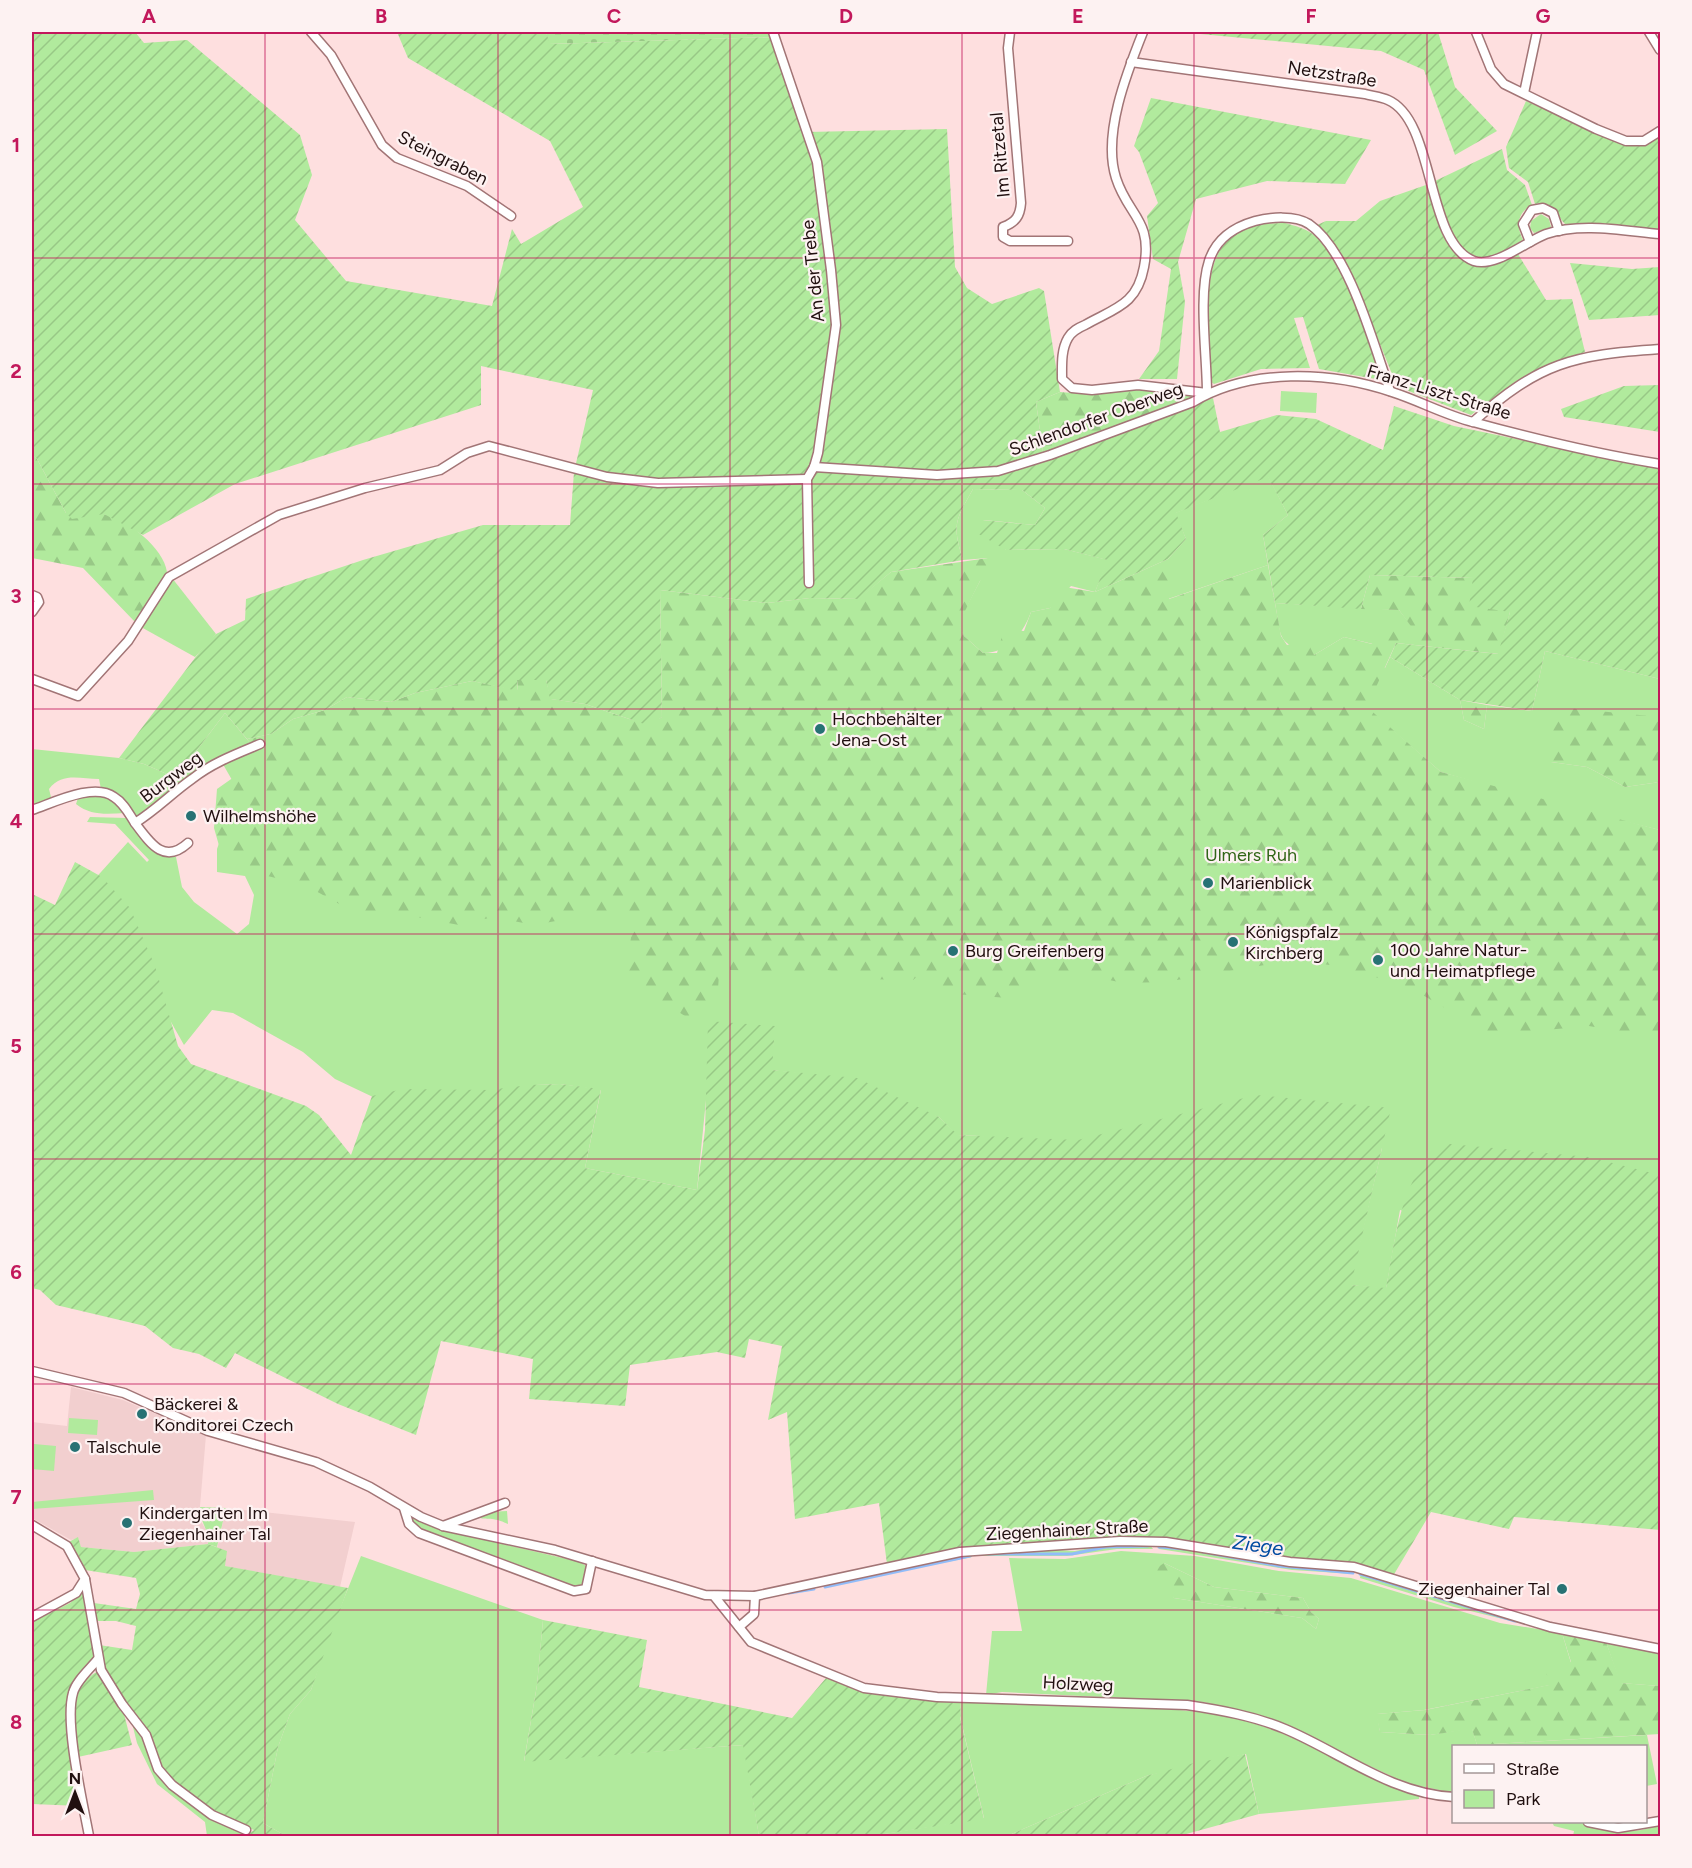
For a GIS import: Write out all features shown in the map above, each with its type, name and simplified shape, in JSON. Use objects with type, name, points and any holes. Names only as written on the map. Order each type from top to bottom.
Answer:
[{"type":"street","name":"Steingraben","points":[[311,32],[331,55],[382,145],[397,158],[467,186],[511,216]]},
{"type":"street","name":"An der Trebe","points":[[773,32],[818,162],[836,325],[814,467],[807,479]]},
{"type":"street","name":"Im Ritzetal","points":[[1010,32],[1008,59],[1021,202],[1020,212],[1015,222],[1003,227],[1003,237],[1010,241],[1068,242]]},
{"type":"street","points":[[1143,32],[1121,96],[1112,162],[1122,192],[1144,226],[1147,246],[1145,266],[1133,297],[1120,308],[1072,332],[1064,348],[1062,379],[1072,388],[1092,390],[1138,385],[1207,393],[1206,286],[1209,260],[1221,239],[1238,226],[1267,218],[1292,219],[1308,224],[1335,253],[1353,285],[1390,391]]},
{"type":"street","points":[[1476,32],[1491,69],[1504,84],[1626,141],[1644,141],[1660,131]]},
{"type":"street","points":[[1524,93],[1537,32]]},
{"type":"street","points":[[1649,32],[1659,48]]},
{"type":"street","points":[[1657,32],[1659,48]]},
{"type":"street","name":"Netzstraße","points":[[1131,62],[1365,94],[1389,100],[1403,113],[1418,140],[1445,230],[1468,257],[1483,262],[1559,231],[1581,229],[1660,234]]},
{"type":"street","points":[[1530,242],[1523,224],[1528,214],[1534,209],[1543,208],[1553,213],[1559,231]]},
{"type":"street","points":[[1473,422],[1532,375],[1562,362],[1588,355],[1660,349]]},
{"type":"street","name":"Franz-Liszt-Straße","points":[[1207,393],[1260,378],[1279,376],[1317,378],[1390,391],[1473,422],[1611,456],[1660,464]]},
{"type":"street","name":"Schlendorfer Oberweg","points":[[814,467],[937,475],[998,471],[1050,456],[1193,402],[1207,393]]},
{"type":"street","points":[[32,680],[78,696],[128,641],[169,577],[279,515],[365,488],[440,470],[467,453],[489,446],[607,477],[658,483],[807,479],[809,583]]},
{"type":"street","points":[[32,595],[37,597],[39,602],[32,612]]},
{"type":"street","name":"Burgweg","points":[[135,823],[166,802],[192,778],[218,762],[260,744]]},
{"type":"street","name":"Burgweg","points":[[32,810],[77,796],[100,792],[115,797],[159,850],[172,854],[188,843]]},
{"type":"street","name":"Ziegenhainer Straße","points":[[32,1371],[124,1393],[208,1431],[316,1462],[370,1487],[404,1508],[443,1526],[592,1561],[688,1591],[714,1596],[755,1596],[960,1552],[1120,1541],[1166,1542],[1290,1562],[1354,1567],[1532,1622],[1660,1649]]},
{"type":"street","points":[[443,1526],[505,1503]]},
{"type":"street","name":"Ziegenhainer Straße","points":[[404,1508],[409,1524],[419,1533],[574,1591],[586,1589],[592,1561]]},
{"type":"street","points":[[32,1525],[67,1546],[85,1579],[101,1670],[122,1704],[146,1735],[158,1769],[172,1785],[212,1815],[246,1830]]},
{"type":"street","points":[[32,1617],[76,1593],[85,1579]]},
{"type":"street","name":"Holzweg","points":[[714,1596],[746,1638],[757,1645],[853,1685],[876,1691],[936,1697],[1008,1697],[1187,1705],[1218,1710],[1284,1728],[1403,1787],[1452,1797]]},
{"type":"street","points":[[739,1627],[754,1614],[755,1596]]},
{"type":"street","points":[[89,1836],[75,1757],[72,1705],[77,1684],[98,1659]]},
{"type":"street","points":[[1597,1823],[1618,1828],[1631,1828],[1660,1821]]},
{"type":"shaded area","points":[[71,1387],[123,1400],[206,1435],[199,1518],[209,1535],[208,1544],[134,1552],[81,1547],[78,1538],[71,1540],[32,1518],[32,1422],[67,1426]]},
{"type":"shaded area","points":[[226,1508],[355,1522],[340,1587],[224,1566],[217,1549]]},
{"type":"green space","points":[[32,32],[135,32],[144,43],[187,40],[300,135],[312,175],[295,220],[346,281],[492,306],[512,229],[521,244],[583,207],[550,141],[408,58],[397,32],[546,32],[550,44],[774,37],[807,132],[947,129],[955,267],[967,288],[992,304],[1039,288],[1044,291],[1060,392],[1036,402],[1044,460],[1213,398],[1220,432],[1277,415],[1316,419],[1383,450],[1394,406],[1454,426],[1660,469],[1660,679],[1545,651],[1532,711],[1460,700],[1390,657],[1396,643],[1498,654],[1510,612],[1469,606],[1473,578],[1370,575],[1361,609],[1275,603],[1263,535],[1288,515],[1268,477],[1176,513],[1186,539],[1168,559],[1095,592],[1107,560],[1064,549],[1006,550],[977,533],[982,520],[1035,525],[1045,508],[1022,490],[973,489],[957,523],[957,538],[963,560],[891,572],[859,599],[810,598],[767,603],[660,590],[662,717],[650,726],[585,704],[550,699],[546,680],[517,680],[518,691],[472,681],[415,693],[391,702],[347,697],[325,710],[293,719],[271,734],[247,739],[225,713],[176,778],[144,764],[119,758],[207,642],[216,634],[245,620],[246,599],[363,560],[483,525],[570,525],[574,472],[593,390],[481,366],[481,405],[235,484],[143,535],[104,514],[72,519],[66,513],[37,459],[32,455]]},
{"type":"green space","points":[[546,32],[773,32],[774,37],[549,44]]},
{"type":"green space","points":[[1179,32],[1438,32],[1455,87],[1497,131],[1455,155],[1424,70],[1381,51]]},
{"type":"green space","points":[[1151,98],[1371,140],[1345,184],[1267,181],[1196,199],[1178,262],[1185,302],[1177,379],[1139,379],[1159,351],[1171,269],[1153,259],[1147,216],[1158,203],[1139,152],[1134,146]]},
{"type":"green space","points":[[1526,101],[1626,146],[1643,144],[1660,137],[1660,230],[1583,223],[1566,225],[1550,206],[1535,204],[1528,182],[1509,168],[1506,147]]},
{"type":"green space","points":[[1502,149],[1507,170],[1525,185],[1532,205],[1523,212],[1519,220],[1519,230],[1523,240],[1495,254],[1485,257],[1474,256],[1464,250],[1450,229],[1435,181]]},
{"type":"green space","points":[[1426,185],[1445,238],[1453,251],[1463,260],[1477,263],[1495,262],[1518,254],[1546,300],[1572,299],[1585,352],[1537,370],[1515,382],[1471,415],[1406,390],[1394,379],[1353,277],[1340,253],[1317,225],[1326,221],[1356,221],[1380,201]]},
{"type":"green space","points":[[1541,214],[1549,219],[1551,227],[1534,233],[1530,228],[1531,221]]},
{"type":"green space","points":[[1285,223],[1312,233],[1327,248],[1337,263],[1361,317],[1378,370],[1376,379],[1319,369],[1303,317],[1294,318],[1310,368],[1261,369],[1214,384],[1210,381],[1208,301],[1211,276],[1218,255],[1231,238],[1253,227]]},
{"type":"green space","points":[[1570,263],[1632,269],[1660,267],[1660,315],[1589,320]]},
{"type":"green space","points":[[1660,385],[1660,432],[1564,417],[1561,409],[1624,386]]},
{"type":"green space","points":[[1140,388],[1213,398],[1044,460],[1036,402],[1060,392],[1087,394]]},
{"type":"green space","points":[[1281,391],[1317,393],[1316,413],[1280,411]]},
{"type":"green space","points":[[32,455],[37,459],[66,513],[95,513],[113,517],[143,536],[159,554],[167,572],[135,622],[83,568],[32,558]]},
{"type":"green space","points":[[1268,476],[1288,515],[1263,535],[1268,565],[1168,599],[1168,559],[1186,539],[1175,513]]},
{"type":"green space","points":[[973,489],[1022,490],[1045,508],[1035,525],[983,520],[1006,550],[1064,549],[1108,560],[1095,592],[1071,586],[1050,608],[1031,612],[1024,628],[1007,646],[1000,650],[983,653],[964,636],[958,623],[980,581],[988,558],[963,560],[957,538],[959,516]]},
{"type":"green space","name":"Ulmers Ruh","points":[[988,558],[991,570],[980,581],[959,623],[964,636],[983,653],[997,653],[1004,630],[1024,631],[1031,612],[1050,608],[1058,586],[1095,592],[1168,559],[1169,599],[1268,565],[1281,636],[1287,645],[1306,639],[1314,655],[1344,637],[1372,644],[1381,629],[1413,629],[1399,610],[1361,609],[1370,575],[1473,578],[1510,612],[1499,654],[1396,643],[1367,707],[1441,772],[1660,830],[1660,1041],[1589,1026],[1491,1035],[1409,987],[1337,966],[1294,960],[1165,982],[1123,983],[1073,972],[1019,973],[1023,999],[955,994],[942,990],[939,982],[919,975],[913,980],[863,979],[824,969],[815,973],[730,970],[730,954],[720,960],[717,1003],[696,1023],[625,978],[634,917],[610,911],[534,925],[493,917],[459,925],[400,914],[350,910],[305,885],[243,870],[220,849],[214,828],[217,789],[261,758],[247,739],[271,734],[293,719],[325,710],[347,697],[391,702],[415,693],[472,681],[518,690],[517,680],[546,680],[551,699],[585,704],[650,726],[662,717],[660,590],[767,603],[810,598],[858,599],[891,572]]},
{"type":"green space","points":[[172,578],[216,634],[195,657],[141,627]]},
{"type":"green space","points":[[1275,603],[1399,610],[1414,629],[1373,644],[1344,637],[1314,655],[1293,647],[1283,638],[1280,633]]},
{"type":"green space","name":"Ulmers Ruh","points":[[1545,651],[1660,679],[1660,717],[1551,762],[1587,767],[1625,787],[1660,782],[1660,830],[1565,807],[1660,833],[1660,1291],[1400,1210],[1386,1289],[1350,1285],[1382,1148],[1212,1192],[980,1136],[957,1135],[939,1117],[796,1073],[771,1070],[774,1035],[706,1100],[697,1190],[585,1168],[601,1090],[560,1084],[535,1085],[516,1180],[373,1097],[335,1079],[303,1052],[233,1013],[212,1010],[184,1045],[92,882],[128,842],[147,862],[149,860],[115,824],[87,822],[90,817],[127,818],[166,855],[176,857],[182,887],[194,902],[237,934],[249,924],[254,895],[245,876],[217,872],[217,849],[233,803],[232,780],[220,759],[138,817],[101,789],[99,779],[66,778],[60,780],[49,789],[52,801],[32,808],[32,749],[119,758],[144,764],[176,778],[225,713],[251,744],[1147,688],[1385,668],[1390,657],[1460,700],[1464,720],[1484,729],[1487,705],[1532,711]],"holes":[[[1368,709],[1441,772],[1537,800],[1439,774]]]},
{"type":"green space","points":[[1460,700],[1487,705],[1484,729],[1464,720]]},
{"type":"green space","points":[[1567,708],[1660,717],[1660,782],[1625,787],[1587,767],[1551,762],[1549,714]]},
{"type":"green space","points":[[99,794],[113,799],[125,813],[106,814],[87,811],[76,804],[78,798]]},
{"type":"green space","points":[[75,862],[102,877],[130,908],[155,966],[178,1046],[191,1064],[306,1106],[319,1115],[351,1155],[372,1096],[403,1089],[490,1090],[560,1084],[601,1089],[585,1168],[697,1190],[705,1130],[708,1021],[775,1026],[772,1070],[857,1078],[939,1117],[958,1135],[1078,1140],[1256,1095],[1391,1108],[1351,1285],[1386,1288],[1397,1229],[1408,1193],[1416,1175],[1439,1143],[1589,1157],[1660,1175],[1660,1530],[1514,1517],[1509,1529],[1431,1512],[1393,1576],[1120,1538],[887,1564],[879,1503],[795,1519],[787,1412],[768,1420],[782,1346],[749,1339],[745,1358],[717,1352],[630,1365],[625,1406],[529,1399],[533,1359],[441,1341],[416,1435],[338,1404],[235,1353],[226,1368],[199,1354],[173,1348],[145,1326],[56,1305],[40,1290],[32,1288],[32,894],[55,905]]},
{"type":"green space","points":[[69,1418],[98,1420],[97,1435],[68,1433]]},
{"type":"green space","points":[[34,1444],[56,1446],[54,1471],[32,1469]]},
{"type":"green space","points":[[153,1490],[154,1500],[32,1509],[32,1502]]},
{"type":"green space","points":[[200,1507],[226,1508],[217,1547],[208,1544]]},
{"type":"green space","points":[[507,1511],[508,1524],[476,1517],[489,1512]]},
{"type":"green space","points":[[409,1517],[443,1530],[580,1562],[586,1566],[581,1587],[574,1588],[415,1528]]},
{"type":"green space","points":[[78,1537],[81,1547],[134,1552],[208,1544],[227,1551],[225,1566],[348,1588],[311,1690],[290,1714],[278,1747],[263,1823],[286,1836],[246,1836],[254,1830],[202,1805],[179,1788],[160,1767],[141,1727],[110,1677],[99,1645],[132,1650],[136,1626],[116,1621],[95,1621],[94,1603],[136,1609],[140,1594],[136,1578],[85,1570],[78,1555],[67,1543]]},
{"type":"green space","points":[[1115,1543],[1149,1544],[1153,1549],[1117,1549],[1067,1556],[979,1556],[979,1554],[1038,1549],[1075,1551]]},
{"type":"green space","points":[[1161,1544],[1353,1571],[1354,1574],[1292,1570],[1159,1549],[1158,1546]]},
{"type":"green space","points":[[1121,1551],[1195,1556],[1279,1571],[1351,1578],[1500,1623],[1562,1633],[1571,1663],[1550,1685],[1424,1710],[1377,1714],[1380,1732],[1430,1735],[1472,1728],[1477,1745],[1452,1745],[1452,1793],[1406,1783],[1269,1719],[1204,1702],[1002,1692],[986,1695],[992,1631],[1022,1631],[1009,1558],[1065,1559]],"holes":[[[1164,1563],[1214,1587],[1303,1598],[1311,1612],[1319,1619],[1316,1629],[1302,1618],[1174,1598]]]},
{"type":"green space","points":[[971,1553],[972,1557],[861,1579],[861,1575]]},
{"type":"green space","points":[[361,1556],[543,1620],[537,1685],[524,1761],[744,1745],[759,1836],[286,1836],[263,1823],[278,1747],[290,1714],[311,1690],[329,1636]]},
{"type":"green space","points":[[1164,1563],[1214,1587],[1303,1598],[1311,1612],[1319,1619],[1316,1629],[1302,1618],[1174,1598],[1154,1570]]},
{"type":"green space","points":[[1361,1573],[1519,1620],[1519,1623],[1454,1607],[1360,1578]]},
{"type":"green space","points":[[82,1591],[85,1591],[94,1658],[71,1692],[80,1806],[32,1804],[32,1622],[70,1603]]},
{"type":"green space","points":[[543,1620],[647,1640],[639,1687],[792,1718],[826,1678],[875,1693],[961,1699],[960,1717],[984,1819],[871,1836],[759,1836],[743,1745],[524,1762],[537,1685]]},
{"type":"green space","points":[[1562,1633],[1606,1642],[1621,1683],[1660,1686],[1660,1734],[1477,1745],[1472,1729],[1430,1735],[1380,1732],[1376,1714],[1425,1710],[1549,1685],[1546,1671],[1571,1662]]},
{"type":"green space","points":[[1606,1642],[1660,1651],[1660,1686],[1620,1683]]},
{"type":"green space","points":[[98,1671],[124,1714],[132,1745],[78,1757],[74,1720],[76,1698],[87,1679]]},
{"type":"green space","points":[[961,1699],[1144,1707],[1225,1716],[1285,1734],[1380,1781],[1419,1796],[1419,1799],[1259,1814],[1246,1754],[1146,1776],[1007,1836],[871,1836],[984,1818],[960,1716]]},
{"type":"green space","points":[[132,1723],[223,1823],[250,1835],[207,1836],[205,1822],[157,1784],[137,1743]]},
{"type":"green space","points":[[1647,1735],[1657,1784],[1647,1786],[1647,1745],[1477,1745]]},
{"type":"green space","points":[[1245,1754],[1259,1814],[1179,1836],[1007,1836],[1146,1776],[1194,1763]]},
{"type":"green space","points":[[1552,1823],[1586,1823],[1612,1830],[1637,1831],[1660,1825],[1660,1836],[1573,1836],[1574,1831],[1554,1826]]},
{"type":"waterway","name":"Ziege","points":[[988,1554],[1072,1554],[1106,1547],[1148,1546]]},
{"type":"waterway","name":"Ziege","points":[[1159,1547],[1185,1549]]},
{"type":"waterway","name":"Ziege","points":[[1203,1552],[1279,1566],[1353,1573]]},
{"type":"waterway","name":"Ziege","points":[[825,1587],[970,1556]]},
{"type":"waterway","name":"Ziege","points":[[1360,1574],[1515,1621]]},
{"type":"waterway","name":"Ziege","points":[[789,1593],[814,1589]]},
{"type":"place","name":"Hochbehälter Jena-Ost","points":[[820,729]]},
{"type":"place","name":"Wilhelmshöhe","points":[[191,816]]},
{"type":"place","name":"Marienblick","points":[[1208,883]]},
{"type":"place","name":"Königspfalz Kirchberg","points":[[1233,942]]},
{"type":"place","name":"Burg Greifenberg","points":[[953,951]]},
{"type":"place","name":"100 Jahre Natur- und Heimatpflege","points":[[1378,960]]},
{"type":"place","name":"Bäckerei & Konditorei Czech","points":[[142,1414]]},
{"type":"place","name":"Talschule","points":[[75,1447]]},
{"type":"place","name":"Kindergarten Im Ziegenhainer Tal","points":[[127,1523]]},
{"type":"place","name":"Ziegenhainer Tal","points":[[1562,1589]]}]
